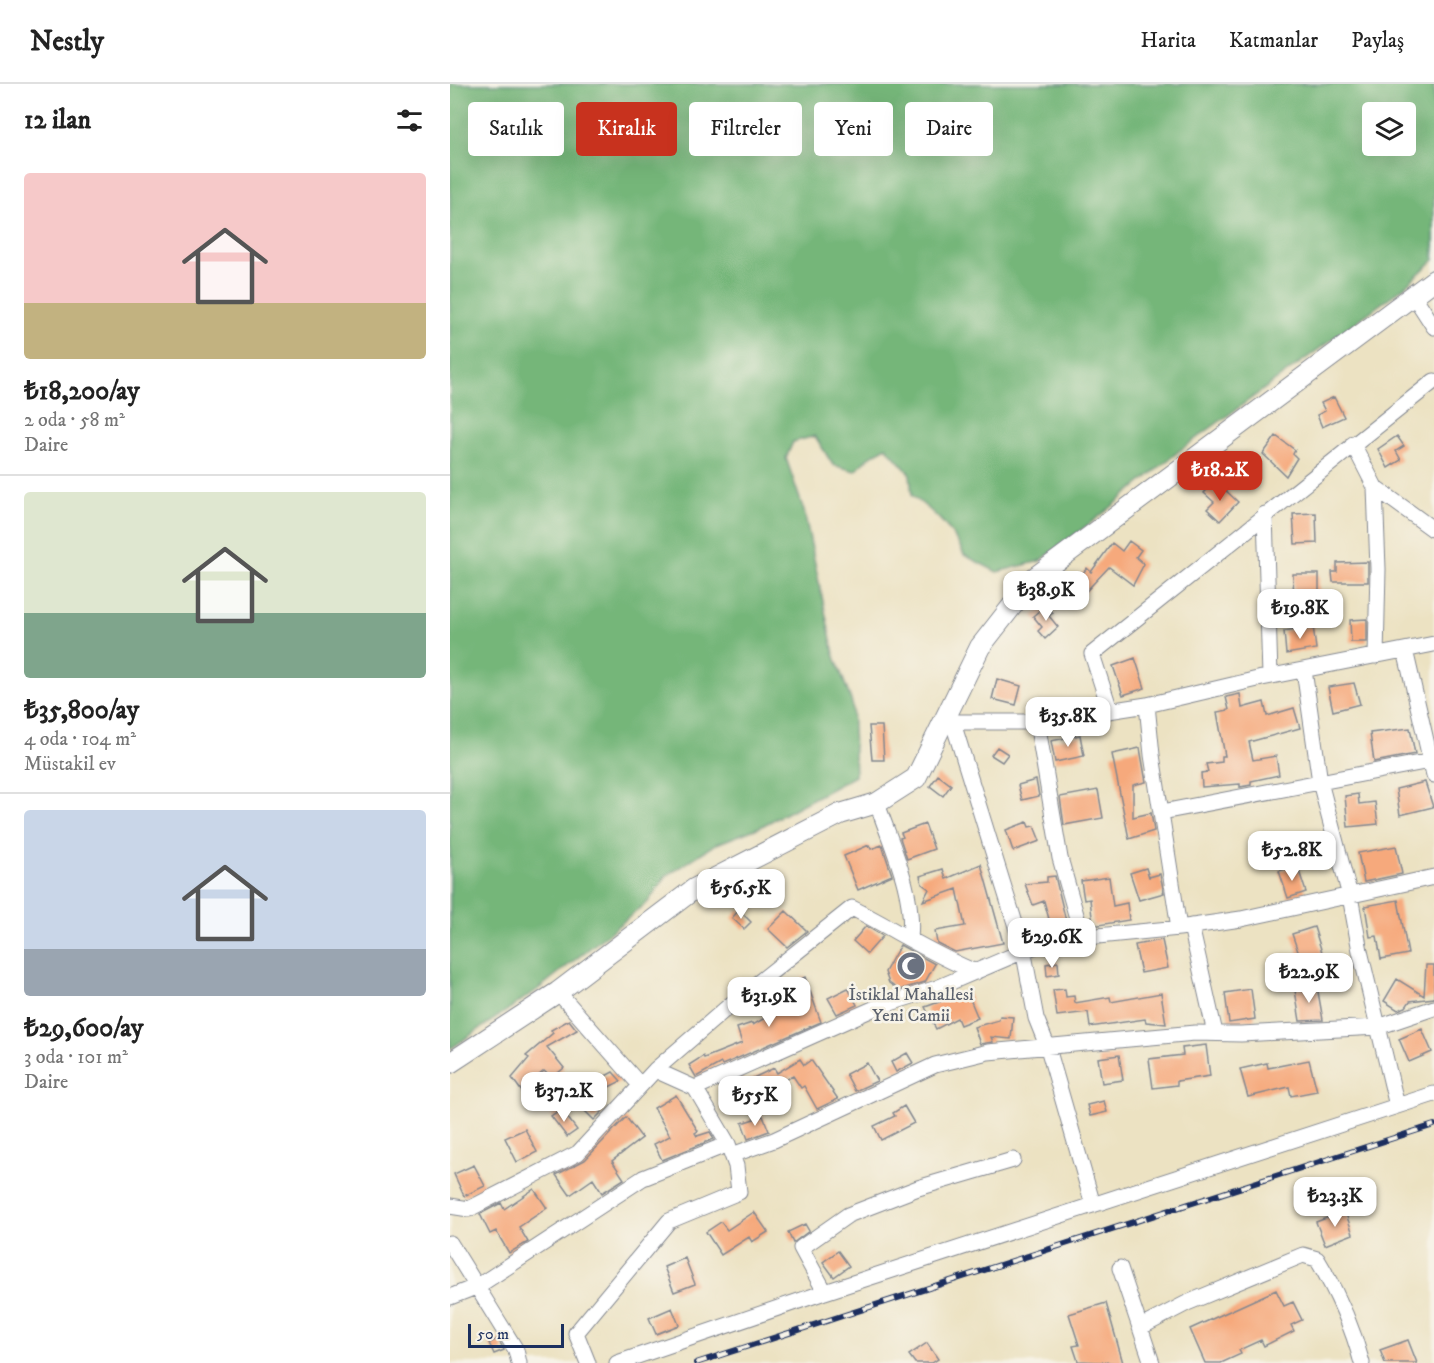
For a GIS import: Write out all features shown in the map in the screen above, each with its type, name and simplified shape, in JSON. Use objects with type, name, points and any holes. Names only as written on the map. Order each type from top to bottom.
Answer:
[{"type":"street","points":[[451,1062],[558,992],[694,889],[840,814],[877,803],[916,778],[951,716],[980,647],[1034,578],[1434,280]]},
{"type":"street","points":[[1414,296],[1434,327]]},
{"type":"street","points":[[1110,710],[1092,654],[1434,381]]},
{"type":"street","points":[[1353,444],[1376,487],[1434,530]]},
{"type":"street","points":[[1376,487],[1378,569],[1376,656]]},
{"type":"street","points":[[1265,514],[1270,676]]},
{"type":"street","points":[[951,716],[1037,722],[1147,705],[1270,676],[1434,644]]},
{"type":"street","points":[[1162,812],[1320,782],[1432,768],[1405,650]]},
{"type":"street","points":[[1304,670],[1320,782],[1350,896],[1397,1106]]},
{"type":"street","points":[[1147,705],[1152,755],[1185,927],[1215,1033]]},
{"type":"street","points":[[951,716],[1023,949],[1036,1018],[1048,1048],[1093,1205]]},
{"type":"street","points":[[1037,722],[1060,858],[1082,936]]},
{"type":"street","points":[[877,803],[903,878],[912,918],[910,938]]},
{"type":"street","points":[[695,1088],[875,1008],[976,972],[1023,949],[1047,941],[1241,919],[1434,877]]},
{"type":"street","points":[[450,1206],[469,1209],[578,1153],[655,1070],[729,1006],[852,908],[910,938],[940,957],[976,972]]},
{"type":"street","points":[[558,992],[640,1085]]},
{"type":"street","points":[[450,1297],[478,1286],[643,1178],[730,1150],[774,1140],[935,1065],[988,1052],[1195,1033],[1378,1028],[1434,1008]]},
{"type":"street","points":[[588,1363],[576,1333],[669,1221],[739,1192],[730,1150],[695,1088],[655,1070]]},
{"type":"street","points":[[617,1363],[825,1292],[1434,1094]]},
{"type":"street","points":[[825,1292],[801,1248],[848,1215],[918,1188],[1014,1160]]},
{"type":"street","points":[[450,1243],[516,1350],[519,1363]]},
{"type":"street","points":[[1141,1328],[1187,1303],[1304,1256],[1317,1258],[1338,1295],[1356,1339],[1362,1363]]},
{"type":"street","points":[[1120,1268],[1152,1363]]},
{"type":"green space","points":[[450,84],[1434,84],[1434,260],[1404,287],[1179,451],[1109,509],[1040,561],[997,572],[964,555],[955,537],[943,522],[912,496],[910,474],[886,447],[869,457],[855,471],[833,465],[815,436],[793,442],[786,458],[804,511],[834,654],[852,703],[855,776],[760,827],[714,845],[666,876],[648,902],[537,990],[450,1049]]},
{"type":"building","points":[[1334,397],[1344,417],[1322,427],[1317,415],[1325,411],[1321,403]]},
{"type":"building","points":[[1276,436],[1295,450],[1293,454],[1297,458],[1286,476],[1263,454]]},
{"type":"building","points":[[1397,436],[1404,446],[1396,451],[1401,460],[1388,468],[1378,449]]},
{"type":"building","points":[[1211,485],[1218,492],[1223,488],[1238,502],[1220,521],[1207,509],[1214,502],[1204,493]]},
{"type":"building","points":[[1316,513],[1317,543],[1295,544],[1293,514]]},
{"type":"building","points":[[1129,541],[1141,550],[1136,557],[1144,564],[1133,585],[1109,567],[1075,603],[1059,590],[1072,576],[1077,580],[1087,568],[1091,572],[1112,543],[1122,551]]},
{"type":"building","points":[[1368,562],[1368,582],[1333,582],[1332,572],[1337,572],[1337,563]]},
{"type":"building","points":[[1293,574],[1319,574],[1319,605],[1294,605]]},
{"type":"building","points":[[1046,605],[1053,613],[1049,616],[1058,627],[1045,639],[1038,631],[1042,627],[1033,616]]},
{"type":"building","points":[[1367,619],[1367,642],[1351,642],[1350,620]]},
{"type":"building","points":[[1313,626],[1316,649],[1286,654],[1284,631]]},
{"type":"building","points":[[1135,658],[1145,688],[1123,695],[1113,666]]},
{"type":"building","points":[[997,679],[1021,686],[1016,705],[992,699]]},
{"type":"building","points":[[1354,683],[1360,704],[1333,711],[1328,687]]},
{"type":"building","points":[[1240,694],[1242,708],[1264,702],[1267,716],[1294,708],[1300,728],[1249,742],[1253,760],[1276,756],[1279,775],[1251,781],[1251,785],[1240,787],[1240,784],[1202,787],[1201,773],[1208,772],[1206,764],[1222,762],[1222,756],[1225,756],[1217,712],[1229,710],[1226,697]]},
{"type":"building","points":[[869,726],[882,726],[884,760],[872,760]]},
{"type":"building","points":[[1410,728],[1415,754],[1374,762],[1370,733]]},
{"type":"building","points":[[1080,735],[1084,756],[1055,762],[1051,741]]},
{"type":"building","points":[[997,747],[1008,754],[1002,762],[991,755]]},
{"type":"building","points":[[1140,748],[1146,782],[1133,785],[1133,817],[1151,813],[1154,831],[1129,839],[1112,754]]},
{"type":"building","points":[[938,775],[951,785],[943,796],[930,786]]},
{"type":"building","points":[[1036,780],[1039,796],[1022,800],[1018,785]]},
{"type":"building","points":[[1425,782],[1433,807],[1400,815],[1396,789]]},
{"type":"building","points":[[1098,790],[1103,818],[1064,825],[1060,797]]},
{"type":"building","points":[[1358,794],[1359,804],[1375,802],[1378,824],[1348,827],[1345,796]]},
{"type":"building","points":[[1027,822],[1029,827],[1034,826],[1040,841],[1013,851],[1006,830]]},
{"type":"building","points":[[925,824],[934,849],[907,859],[900,838],[903,837],[901,833]]},
{"type":"building","points":[[869,845],[871,849],[882,845],[892,875],[858,890],[844,856]]},
{"type":"building","points":[[1396,846],[1402,874],[1364,882],[1358,853]]},
{"type":"building","points":[[981,864],[1003,943],[955,952],[937,943],[935,931],[965,926],[957,889],[923,901],[929,889],[922,884],[920,876],[943,869],[946,879]]},
{"type":"building","points":[[1297,865],[1306,892],[1288,898],[1279,871]]},
{"type":"building","points":[[1146,868],[1149,877],[1160,874],[1164,893],[1139,900],[1130,873]]},
{"type":"building","points":[[1055,876],[1067,925],[1052,930],[1044,901],[1033,905],[1025,884],[1047,882],[1047,877]]},
{"type":"building","points":[[1109,877],[1113,906],[1127,903],[1129,920],[1093,926],[1090,899],[1084,900],[1081,881]]},
{"type":"building","points":[[1398,900],[1408,954],[1381,959],[1377,936],[1370,937],[1365,906]]},
{"type":"building","points":[[739,910],[751,922],[744,929],[732,918]]},
{"type":"building","points":[[786,911],[807,931],[787,947],[768,929]]},
{"type":"building","points":[[866,926],[883,936],[867,954],[853,941]]},
{"type":"building","points":[[1314,927],[1326,965],[1305,972],[1292,934]]},
{"type":"building","points":[[1162,940],[1168,968],[1141,973],[1135,945]]},
{"type":"building","name":"İstiklal Mahallesi Yeni Camii","points":[[900,945],[935,964],[925,982],[899,990],[889,983],[885,972]]},
{"type":"building","points":[[1058,962],[1059,974],[1047,976],[1046,964]]},
{"type":"building","points":[[1426,965],[1434,965],[1434,998],[1410,1001],[1406,1007],[1398,1010],[1384,1001],[1397,979],[1424,996]]},
{"type":"building","points":[[805,977],[821,1022],[722,1065],[721,1063],[696,1077],[689,1065],[703,1056],[704,1058],[742,1043],[737,1028],[752,1023],[753,1025],[790,1003],[782,987]]},
{"type":"building","points":[[1317,986],[1323,1020],[1300,1021],[1295,990]]},
{"type":"building","points":[[848,988],[857,1005],[837,1014],[828,998]]},
{"type":"building","points":[[1065,989],[1066,997],[1074,996],[1075,1003],[1110,997],[1111,1002],[1161,993],[1166,1024],[1146,1022],[1145,1019],[1090,1027],[1088,1012],[1057,1016],[1053,990]]},
{"type":"building","points":[[1251,989],[1255,1019],[1229,1023],[1225,993]]},
{"type":"building","points":[[967,992],[978,1018],[960,1025],[957,1018],[936,1029],[925,1007]]},
{"type":"building","points":[[1000,1016],[1013,1017],[1011,1039],[991,1037],[993,1042],[980,1044],[974,1027],[999,1020]]},
{"type":"building","points":[[569,1020],[577,1030],[547,1047],[564,1068],[552,1078],[544,1071],[537,1077],[545,1086],[535,1097],[528,1100],[512,1078],[529,1058],[526,1056],[553,1033],[551,1030]]},
{"type":"building","points":[[1422,1029],[1432,1052],[1409,1062],[1399,1039]]},
{"type":"building","points":[[1206,1045],[1210,1076],[1177,1081],[1177,1085],[1153,1088],[1149,1059],[1183,1055],[1182,1048]]},
{"type":"building","points":[[907,1053],[913,1063],[896,1072],[891,1062]]},
{"type":"building","points":[[1119,1055],[1123,1080],[1102,1083],[1098,1058]]},
{"type":"building","points":[[800,1059],[804,1065],[811,1060],[838,1099],[817,1109],[804,1086],[801,1088],[793,1076],[753,1096],[754,1099],[734,1110],[722,1090],[742,1078],[745,1082],[774,1068],[777,1073]]},
{"type":"building","points":[[1309,1060],[1317,1091],[1291,1096],[1289,1087],[1248,1097],[1240,1069],[1267,1063],[1268,1068]]},
{"type":"building","points":[[867,1063],[877,1081],[855,1091],[846,1074]]},
{"type":"building","points":[[613,1072],[621,1081],[601,1091],[596,1081]]},
{"type":"building","points":[[676,1095],[698,1131],[695,1133],[697,1136],[710,1132],[714,1139],[662,1160],[654,1144],[670,1136],[654,1108]]},
{"type":"building","points":[[588,1098],[602,1112],[594,1120],[580,1106]]},
{"type":"building","points":[[1104,1101],[1107,1112],[1090,1116],[1087,1105]]},
{"type":"building","points":[[904,1106],[914,1123],[881,1140],[874,1126],[895,1116],[893,1113]]},
{"type":"building","points":[[561,1109],[577,1130],[567,1137],[551,1116]]},
{"type":"building","points":[[763,1116],[769,1131],[748,1139],[742,1123]]},
{"type":"building","points":[[626,1117],[642,1138],[612,1161],[624,1179],[602,1193],[593,1179],[570,1195],[556,1175],[585,1160]]},
{"type":"building","points":[[525,1129],[537,1152],[517,1162],[505,1138]]},
{"type":"building","points":[[474,1165],[485,1186],[464,1196],[454,1174]]},
{"type":"building","points":[[534,1189],[547,1208],[519,1227],[528,1242],[509,1253],[496,1231],[490,1234],[480,1214],[501,1203],[504,1209]]},
{"type":"building","points":[[1345,1211],[1353,1234],[1325,1245],[1316,1222]]},
{"type":"building","points":[[754,1212],[768,1232],[752,1242],[749,1237],[721,1255],[706,1232],[721,1222],[727,1230]]},
{"type":"building","points":[[805,1224],[809,1231],[793,1243],[788,1232]]},
{"type":"building","points":[[838,1251],[849,1266],[834,1277],[823,1262]]},
{"type":"building","points":[[685,1258],[695,1284],[674,1292],[664,1267]]},
{"type":"building","points":[[1276,1290],[1284,1306],[1293,1302],[1302,1320],[1291,1325],[1294,1331],[1264,1346],[1261,1340],[1239,1350],[1241,1354],[1221,1363],[1205,1363],[1190,1329]]},
{"type":"building","points":[[1106,1303],[1123,1363],[1078,1361],[1073,1346],[1079,1345],[1069,1314]]},
{"type":"building","points":[[672,1308],[679,1325],[656,1334],[649,1318]]},
{"type":"building","points":[[498,1339],[504,1350],[494,1354],[489,1343]]},
{"type":"building","points":[[1408,1340],[1417,1363],[1385,1363],[1380,1350]]},
{"type":"building","points":[[927,1343],[938,1359],[932,1363],[915,1363],[909,1355]]},
{"type":"railway","points":[[696,1363],[1434,1125]]},
{"type":"place","name":"İstiklal Mahallesi Yeni Camii","points":[[911,966]]}]
